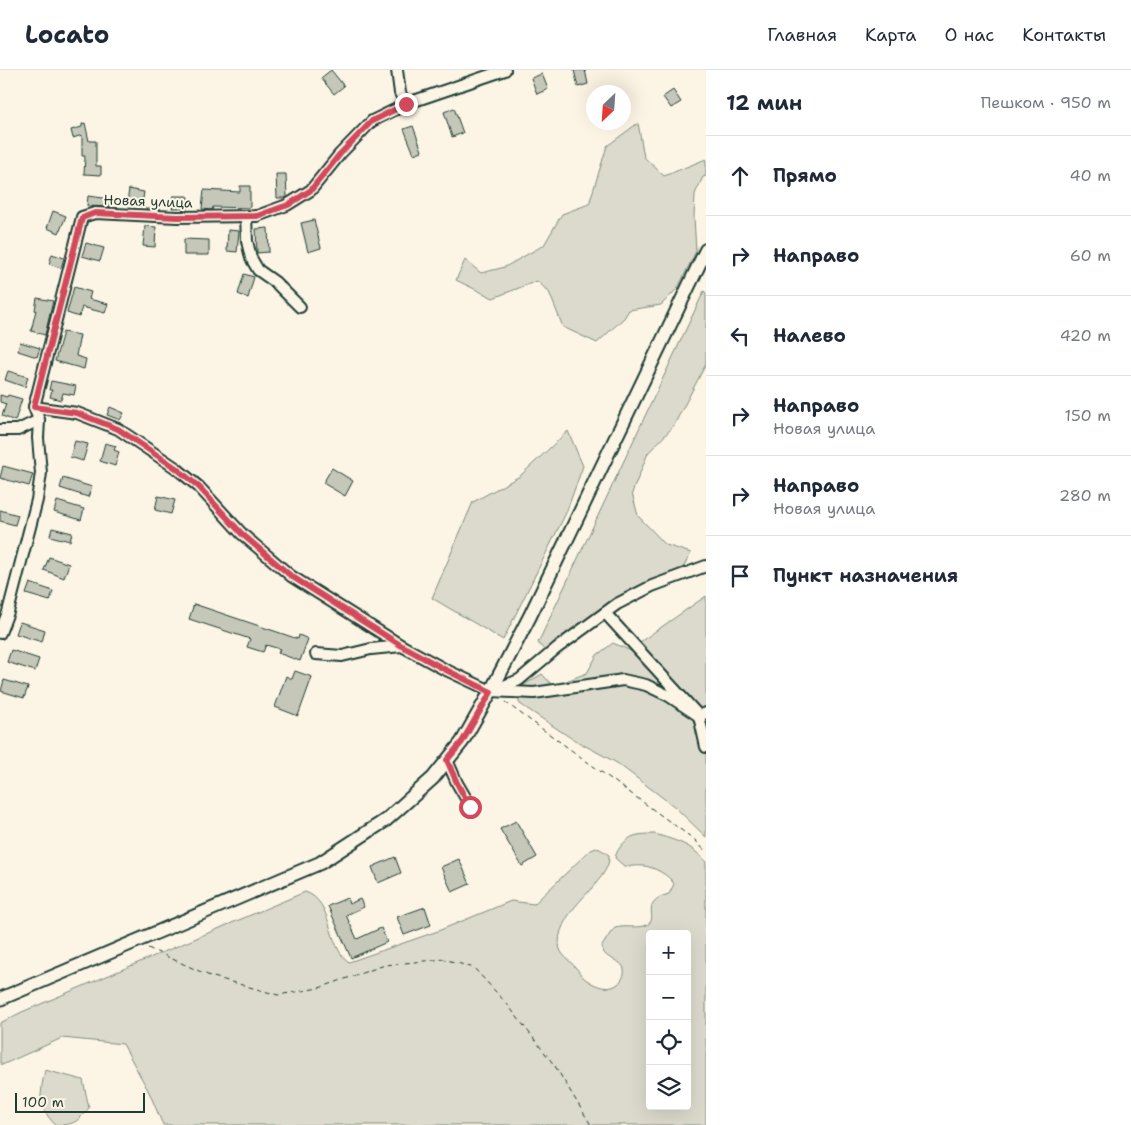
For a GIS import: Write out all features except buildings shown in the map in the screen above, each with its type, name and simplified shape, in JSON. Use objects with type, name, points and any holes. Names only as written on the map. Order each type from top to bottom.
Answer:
[{"type":"main road","points":[[0,999],[320,863],[386,820],[433,778],[462,742],[491,692],[530,616],[706,250]]},
{"type":"street","points":[[397,70],[400,93],[406,104]]},
{"type":"street","name":"Новая улица","points":[[34,407],[82,218],[95,213],[177,217],[257,216],[288,205],[311,190],[340,154],[372,121],[406,104],[505,70]]},
{"type":"street","points":[[246,216],[247,241],[251,258],[258,270],[275,282],[300,307]]},
{"type":"street","points":[[0,633],[8,612],[37,500],[41,473],[38,438],[39,420],[34,407],[77,413],[118,429],[176,468],[199,487],[242,534],[291,576],[402,646],[491,692],[534,694],[623,680],[646,684],[703,714]]},
{"type":"street","points":[[0,430],[18,430],[39,420]]},
{"type":"street","points":[[491,692],[519,680],[557,648],[617,604],[652,586],[706,566]]},
{"type":"street","points":[[604,613],[703,714],[706,747]]},
{"type":"street","points":[[316,654],[342,656],[371,648],[402,646]]},
{"type":"street","points":[[447,760],[470,807]]},
{"type":"path","points":[[491,692],[695,840],[706,852]]},
{"type":"path","points":[[133,941],[210,976],[278,995],[319,988],[385,965],[444,959],[474,968],[507,1004],[555,1066],[591,1125]]},
{"type":"shaded area","points":[[638,123],[644,157],[664,176],[706,159],[706,176],[703,177],[695,194],[696,251],[678,288],[661,305],[629,310],[624,318],[597,343],[563,327],[549,292],[537,281],[493,298],[456,280],[465,260],[481,273],[505,267],[544,245],[562,214],[589,204],[607,146]]},
{"type":"shaded area","points":[[704,291],[706,293],[706,364],[673,427],[648,453],[632,493],[638,516],[666,545],[691,553],[677,579],[598,614],[546,652],[538,643]]},
{"type":"shaded area","points":[[568,431],[583,466],[566,513],[503,640],[432,598],[473,502],[520,476]]},
{"type":"shaded area","points":[[706,596],[706,721],[640,642]]},
{"type":"shaded area","points":[[613,643],[640,655],[706,723],[706,837],[675,807],[617,763],[571,738],[520,704],[514,691],[542,674],[553,686],[587,673],[597,655]]},
{"type":"shaded area","points":[[655,834],[683,844],[695,851],[706,862],[706,1125],[163,1125],[149,1092],[123,1044],[62,1038],[2,1065],[0,1061],[0,1023],[305,892],[321,904],[336,946],[349,962],[438,931],[511,901],[534,904],[589,851],[596,848],[609,855],[608,865],[567,918],[561,931],[559,948],[587,980],[595,985],[614,986],[623,977],[623,967],[604,953],[602,946],[615,928],[647,925],[652,918],[651,910],[654,901],[669,894],[674,884],[657,870],[644,866],[624,866],[615,858],[627,840],[640,835]]},
{"type":"shaded area","points":[[45,1070],[83,1080],[89,1108],[75,1122],[55,1125],[40,1106]]},
{"type":"route","points":[[406,104],[372,121],[340,154],[311,190],[288,205],[257,216],[177,217],[95,213],[82,218],[34,407],[77,413],[118,429],[176,468],[199,487],[242,534],[291,576],[402,646],[491,692],[462,742],[447,760],[470,807]]}]
